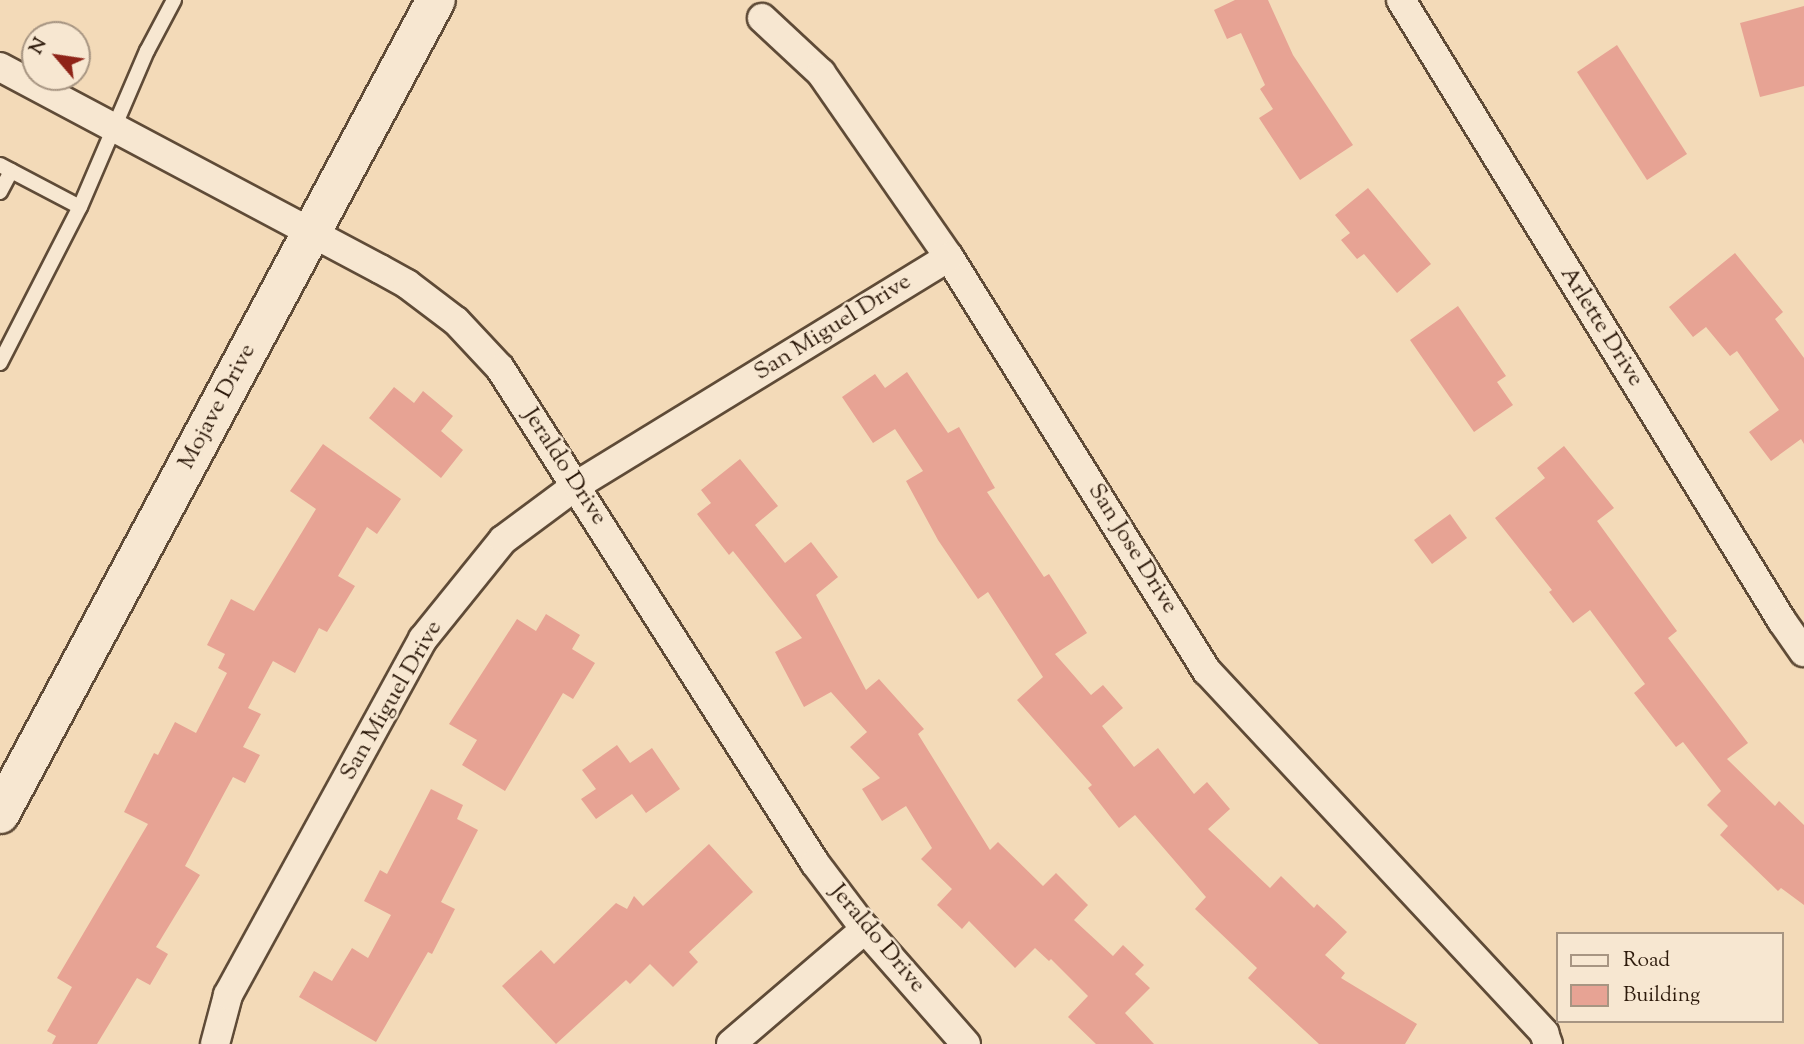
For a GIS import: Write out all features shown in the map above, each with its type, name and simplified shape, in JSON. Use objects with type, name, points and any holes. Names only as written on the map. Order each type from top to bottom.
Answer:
[{"type":"main road","name":"Mojave Drive","points":[[0,814],[436,0]]},
{"type":"street","name":"Arlette Drive","points":[[1401,0],[1760,586],[1804,652]]},
{"type":"street","name":"San Jose Drive","points":[[762,18],[821,73],[949,257],[1207,671],[1544,1033],[1548,1044]]},
{"type":"street","name":"Jeraldo Drive","points":[[0,67],[407,284],[456,321],[500,368],[577,485],[815,863],[865,929],[966,1044]]},
{"type":"street","name":"San Miguel Drive","points":[[215,1044],[228,995],[423,639],[503,540],[577,485],[949,257]]},
{"type":"street","points":[[731,1044],[865,929]]},
{"type":"lane","points":[[0,363],[70,226],[115,129],[147,51],[174,0]]},
{"type":"lane","points":[[0,192],[6,168],[79,207]]},
{"type":"building","points":[[1235,0],[1268,0],[1293,55],[1353,145],[1300,180],[1259,118],[1273,109],[1260,89],[1265,85],[1241,33],[1227,39],[1214,10]]},
{"type":"building","points":[[1804,6],[1804,86],[1760,97],[1740,23]]},
{"type":"building","points":[[1617,45],[1687,154],[1647,180],[1577,72]]},
{"type":"building","points":[[1368,188],[1431,264],[1397,293],[1364,254],[1357,259],[1341,240],[1350,233],[1335,215]]},
{"type":"building","points":[[1735,253],[1783,312],[1775,319],[1804,358],[1804,444],[1801,439],[1771,461],[1749,432],[1779,410],[1737,351],[1730,356],[1706,327],[1693,337],[1669,307]]},
{"type":"building","points":[[1458,306],[1506,376],[1497,382],[1513,405],[1474,432],[1410,340]]},
{"type":"building","points":[[907,372],[948,433],[959,427],[995,488],[987,492],[1044,577],[1049,574],[1087,633],[1055,654],[1091,695],[1103,685],[1123,708],[1102,726],[1134,767],[1158,748],[1194,794],[1207,782],[1230,809],[1208,829],[1270,888],[1281,876],[1314,908],[1317,904],[1347,932],[1325,955],[1345,973],[1341,978],[1417,1024],[1405,1044],[1319,1044],[1248,978],[1257,968],[1195,909],[1206,897],[1135,815],[1119,828],[1088,788],[1092,785],[1017,700],[1043,677],[988,592],[978,599],[938,540],[906,481],[923,471],[895,429],[873,443],[842,397],[875,374],[885,388]]},
{"type":"building","points":[[394,387],[414,403],[423,391],[453,416],[441,431],[463,450],[441,478],[369,418]]},
{"type":"building","points":[[323,444],[401,499],[377,534],[367,527],[338,576],[355,586],[327,632],[319,628],[295,673],[273,661],[248,708],[261,714],[243,747],[260,755],[245,783],[233,777],[185,866],[200,875],[156,947],[168,954],[150,985],[137,978],[97,1044],[52,1044],[56,1036],[47,1031],[72,987],[57,978],[148,824],[124,812],[154,753],[158,755],[175,722],[196,733],[227,673],[218,668],[225,654],[207,645],[231,599],[254,611],[316,509],[290,491]]},
{"type":"building","points":[[1564,446],[1614,508],[1597,521],[1677,631],[1668,638],[1748,743],[1727,759],[1775,806],[1779,801],[1804,825],[1804,905],[1781,888],[1778,891],[1720,835],[1728,826],[1707,805],[1721,791],[1683,742],[1676,747],[1634,693],[1645,684],[1590,610],[1573,623],[1549,592],[1552,590],[1495,518],[1545,478],[1537,468]]},
{"type":"building","points":[[740,459],[778,506],[755,525],[785,563],[811,542],[838,577],[816,595],[866,690],[879,679],[924,729],[918,734],[990,850],[998,842],[1043,886],[1056,873],[1088,905],[1074,920],[1113,956],[1123,945],[1144,965],[1135,974],[1150,988],[1125,1013],[1154,1044],[1096,1044],[1068,1017],[1088,996],[1051,959],[1049,961],[1035,948],[1015,968],[969,921],[962,929],[937,905],[952,889],[921,859],[932,848],[906,806],[882,821],[862,789],[880,778],[850,747],[867,732],[831,692],[804,707],[775,652],[802,638],[733,551],[729,555],[697,514],[711,503],[701,490]]},
{"type":"building","points":[[1450,514],[1467,538],[1432,564],[1414,540]]},
{"type":"building","points":[[546,614],[580,635],[572,649],[595,663],[573,699],[563,693],[505,791],[462,765],[477,740],[449,724],[517,619],[536,631]]},
{"type":"building","points":[[617,745],[630,763],[652,748],[680,789],[646,813],[632,794],[596,819],[581,799],[596,789],[582,770]]},
{"type":"building","points":[[431,789],[463,805],[457,819],[478,830],[441,902],[455,909],[432,954],[428,952],[376,1042],[299,997],[314,971],[332,981],[352,948],[368,958],[391,915],[364,901],[380,870],[387,874]]},
{"type":"building","points":[[709,844],[753,892],[689,952],[698,962],[673,987],[650,964],[630,984],[626,980],[556,1044],[502,986],[541,950],[554,964],[616,903],[627,909],[634,896],[643,906]]}]
